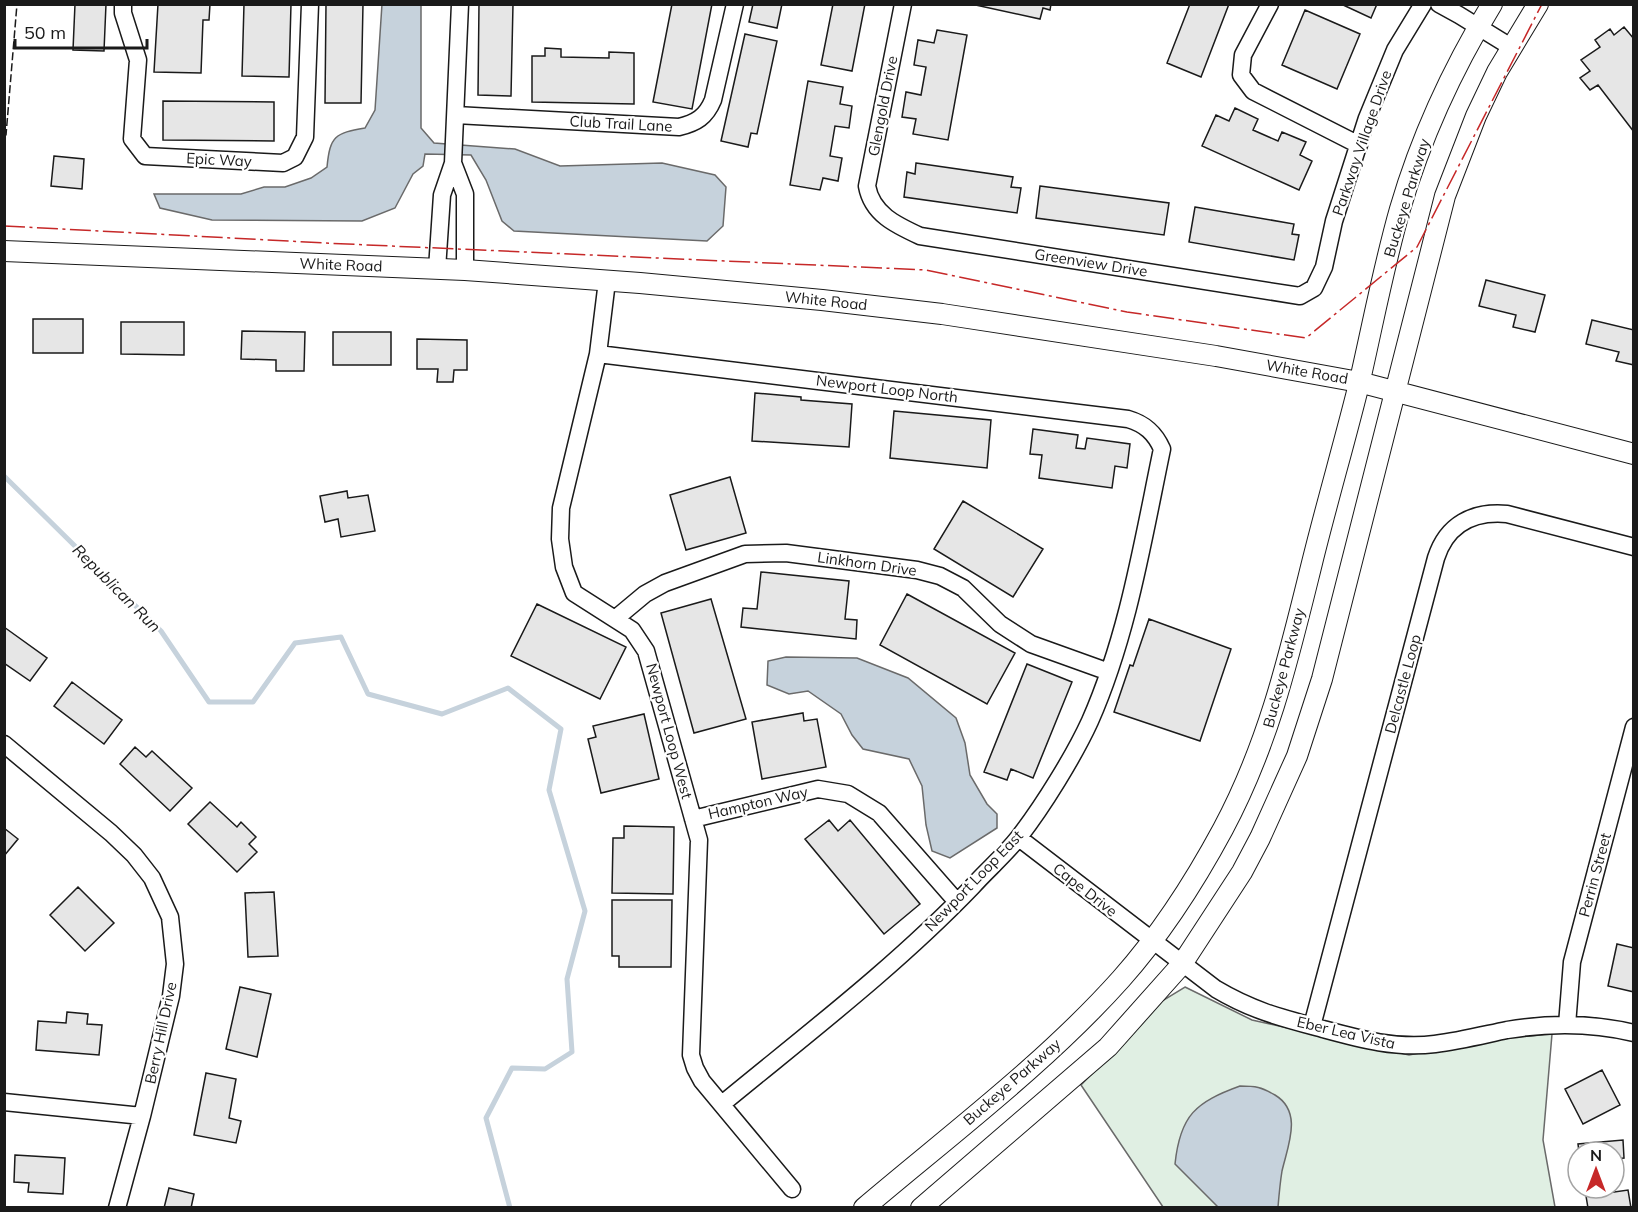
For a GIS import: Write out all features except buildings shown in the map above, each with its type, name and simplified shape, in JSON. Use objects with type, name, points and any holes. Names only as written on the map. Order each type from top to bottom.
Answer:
[{"type":"street","name":"Epic Way","points":[[123,4],[123,13],[138,60],[132,139],[144,156],[283,163],[295,157],[305,137],[310,4]]},
{"type":"street","points":[[437,269],[442,195],[453,163],[460,4]]},
{"type":"street","name":"Club Trail Lane","points":[[456,114],[679,127],[692,124],[701,119],[709,110],[713,100],[735,4]]},
{"type":"street","name":"Glengold Drive","points":[[874,206],[867,186],[903,4]]},
{"type":"street","points":[[1270,4],[1243,55],[1241,75],[1253,91],[1359,145]]},
{"type":"street","name":"Parkway Village Drive","points":[[1314,288],[1324,267],[1334,221],[1367,118],[1395,50],[1423,4]]},
{"type":"street","points":[[1439,4],[1511,47]]},
{"type":"street","name":"Buckeye Parkway","points":[[864,1208],[1079,1024],[1122,978],[1152,941],[1224,828],[1268,730],[1286,667],[1359,382],[1400,208],[1438,105],[1492,4]]},
{"type":"street","points":[[921,1208],[1108,1047],[1182,964],[1242,872],[1260,838],[1297,756],[1322,679],[1445,196],[1476,116],[1511,47],[1538,4]]},
{"type":"street","points":[[453,163],[465,194],[465,270]]},
{"type":"street","name":"Greenview Drive","points":[[874,206],[892,224],[920,236],[1300,296],[1314,288]]},
{"type":"street","name":"White Road","points":[[4,251],[465,270],[811,299],[942,314],[1216,356],[1359,382],[1634,454]]},
{"type":"street","name":"Newport Loop West","points":[[607,281],[598,354],[561,508],[560,539],[564,567],[574,593],[632,630],[646,651],[699,840],[691,1055],[702,1081],[792,1189]]},
{"type":"street","name":"Newport Loop North","points":[[598,354],[1128,419],[1141,423],[1152,432],[1162,449]]},
{"type":"street","name":"Newport Loop East","points":[[722,1104],[870,983],[957,902],[1018,838],[1055,783],[1089,722],[1117,650],[1162,449]]},
{"type":"street","name":"Delcastle Loop","points":[[1312,1026],[1436,558],[1447,536],[1467,519],[1493,513],[1507,514],[1634,548]]},
{"type":"street","name":"Linkhorn Drive","points":[[615,620],[645,594],[666,583],[745,554],[786,553],[918,570],[940,576],[963,588],[1000,624],[1030,644],[1109,672]]},
{"type":"street","name":"Perrin Street","points":[[1567,1025],[1572,962],[1626,787],[1634,727]]},
{"type":"street","name":"Berry Hill Drive","points":[[4,744],[134,855],[152,878],[170,916],[175,964],[172,986],[142,1116],[117,1208]]},
{"type":"street","name":"Hampton Way","points":[[693,819],[818,789],[848,794],[879,813],[957,902]]},
{"type":"street","name":"Cape Drive","points":[[1018,838],[1152,941]]},
{"type":"street","name":"Eber Lea Vista","points":[[1152,941],[1216,989],[1252,1009],[1377,1042],[1412,1046],[1532,1027],[1567,1025],[1634,1033]]},
{"type":"street","points":[[4,1102],[142,1116]]},
{"type":"green space","points":[[1185,987],[1252,1020],[1409,1055],[1493,1039],[1552,1034],[1543,1140],[1555,1207],[1163,1207],[1081,1085],[1162,1001]]},
{"type":"shaded area","points":[[382,4],[421,5],[421,128],[434,143],[515,149],[560,166],[662,163],[715,175],[726,187],[723,226],[707,241],[514,231],[502,221],[486,180],[471,155],[425,154],[423,166],[413,174],[395,208],[362,221],[212,220],[160,208],[154,194],[241,194],[264,187],[285,187],[311,178],[327,167],[332,142],[341,134],[365,128],[375,110]]},
{"type":"shaded area","points":[[786,657],[857,658],[908,678],[956,718],[965,743],[970,775],[987,804],[997,814],[997,828],[950,858],[932,851],[926,825],[922,786],[909,759],[863,749],[852,735],[841,714],[808,691],[789,694],[767,685],[768,661]]},
{"type":"shaded area","points":[[1240,1086],[1250,1086],[1270,1092],[1284,1102],[1289,1110],[1290,1140],[1282,1171],[1278,1207],[1218,1207],[1175,1164],[1181,1133],[1193,1113],[1212,1098]]},
{"type":"waterway","name":"Republican Run","points":[[4,476],[161,631],[209,702],[253,702],[295,643],[341,637],[368,694],[442,714],[508,688],[561,729],[549,790],[585,911],[567,979],[572,1052],[545,1069],[512,1068],[486,1118],[510,1208]]},
{"type":"fence","points":[[4,135],[6,135],[17,4]]},
{"type":"power","points":[[4,226],[926,270],[1127,312],[1306,338],[1417,247],[1542,4]]}]
